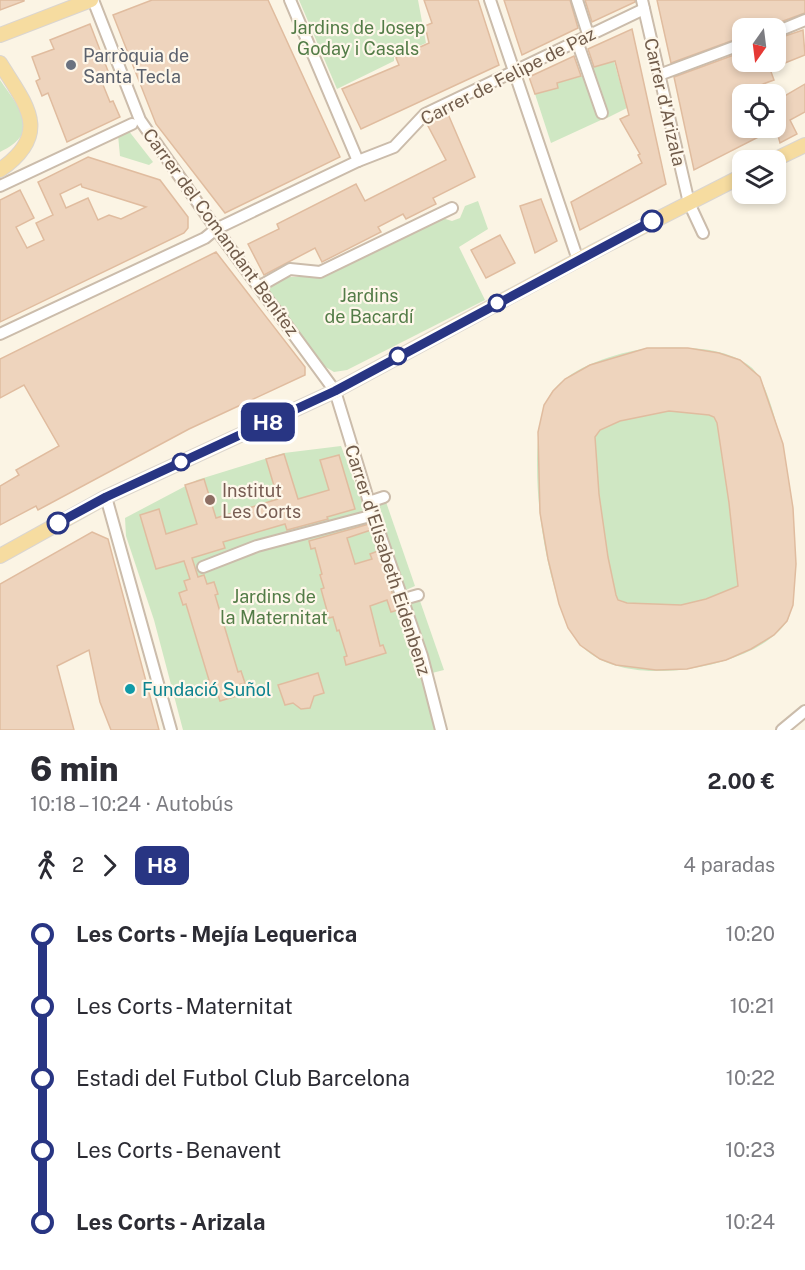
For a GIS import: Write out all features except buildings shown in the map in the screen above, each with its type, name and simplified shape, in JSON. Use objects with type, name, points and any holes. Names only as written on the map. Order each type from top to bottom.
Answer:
[{"type":"main road","points":[[0,35],[92,0]]},
{"type":"main road","points":[[0,170],[22,150],[32,130],[32,120],[23,97],[2,69]]},
{"type":"main road","points":[[786,154],[805,145]]},
{"type":"main road","points":[[0,158],[22,150]]},
{"type":"main road","points":[[0,556],[106,497],[335,391],[578,260],[732,181]]},
{"type":"street","name":"Carrer del Comandant Benítez","points":[[92,0],[140,120],[216,229],[335,391]]},
{"type":"street","points":[[290,0],[358,160]]},
{"type":"street","points":[[490,0],[578,260]]},
{"type":"street","points":[[577,0],[588,34]]},
{"type":"street","name":"Carrer de Felipe de Paz","points":[[0,334],[205,238],[216,229],[358,160],[394,147],[425,114],[578,41],[643,5]]},
{"type":"street","name":"Carrer d'Arizala","points":[[643,5],[689,203],[703,233]]},
{"type":"street","points":[[786,28],[805,20]]},
{"type":"street","points":[[578,41],[602,113]]},
{"type":"street","points":[[659,75],[732,48]]},
{"type":"street","points":[[0,186],[132,124]]},
{"type":"street","points":[[260,286],[290,269],[320,272],[452,208]]},
{"type":"street","name":"Carrer d'Elisabeth Eidenbenz","points":[[335,391],[369,502],[404,599],[441,730]]},
{"type":"street","points":[[106,497],[171,730]]},
{"type":"street","points":[[369,502],[384,497]]},
{"type":"street","points":[[203,567],[257,546],[374,515]]},
{"type":"street","points":[[404,599],[418,595]]},
{"type":"street","points":[[782,730],[805,711]]},
{"type":"green space","name":"Jardins de Josep Goday i Casals","points":[[299,0],[418,0],[426,43],[394,57],[394,61],[337,89]]},
{"type":"green space","points":[[614,61],[627,108],[607,118],[589,69]]},
{"type":"green space","points":[[586,75],[601,120],[551,143],[535,94],[558,88],[557,83]]},
{"type":"green space","points":[[0,80],[20,110],[24,128],[21,136],[13,144],[0,152]]},
{"type":"green space","points":[[128,130],[153,162],[149,165],[120,156],[118,135]]},
{"type":"green space","name":"Jardins de Bacardí","points":[[478,201],[488,229],[459,247],[485,300],[347,370],[334,372],[324,366],[267,289],[286,277],[319,277],[439,217],[452,221],[460,218],[465,206]]},
{"type":"green space","points":[[647,348],[715,351],[740,360],[751,367],[763,385],[774,413],[789,490],[794,568],[793,599],[788,620],[779,631],[754,649],[724,661],[680,670],[644,671],[619,667],[587,651],[572,632],[559,602],[541,525],[537,484],[538,446],[542,414],[552,392],[571,375],[595,362]]},
{"type":"green space","name":"Jardins de la Maternitat","points":[[341,446],[403,611],[435,730],[183,730],[154,620],[126,536],[125,518],[197,480],[284,453]]},
{"type":"green space","points":[[386,502],[415,586],[406,590],[375,505]]},
{"type":"green space","points":[[420,601],[444,670],[432,673],[410,604]]},
{"type":"bus line","name":"H8","points":[[58,523],[106,497],[335,391],[652,221]]},
{"type":"place","name":"Parròquia de Santa Tecla","points":[[71,65]]},
{"type":"place","name":"Institut Les Corts","points":[[210,500]]},
{"type":"place","name":"Fundació Suñol","points":[[130,689]]}]
